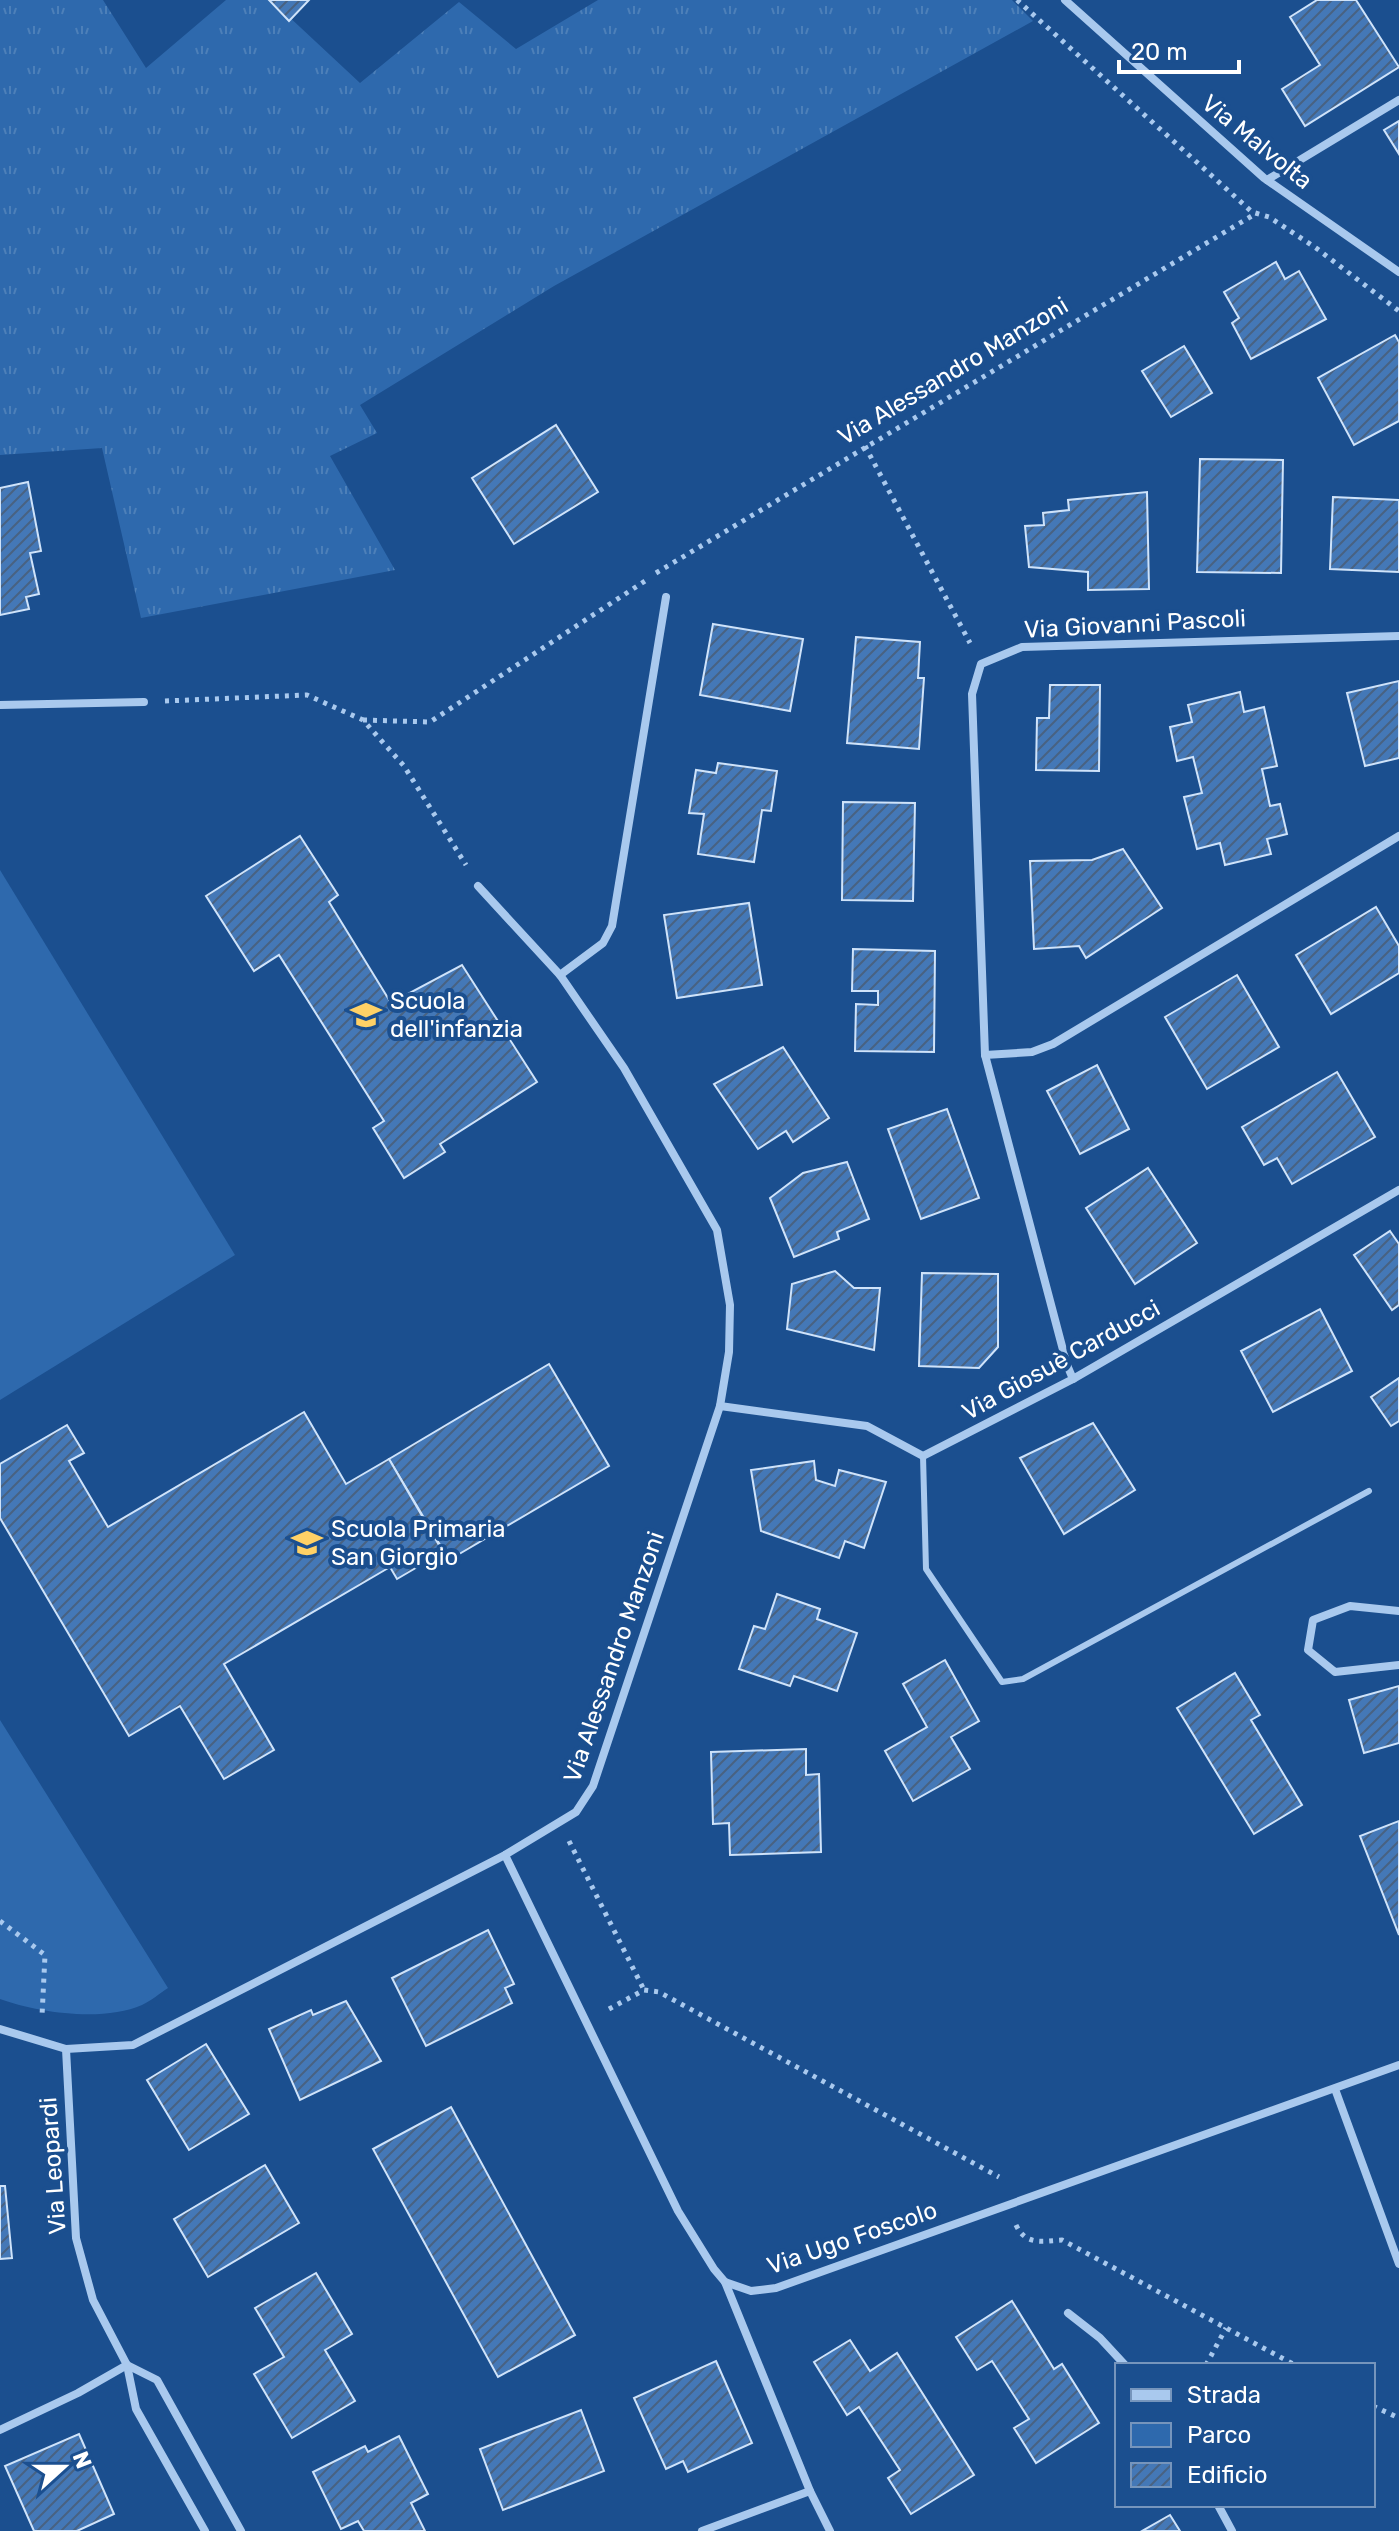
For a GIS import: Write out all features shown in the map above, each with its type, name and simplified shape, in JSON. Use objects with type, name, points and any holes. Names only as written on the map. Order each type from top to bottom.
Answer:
[{"type":"street","name":"Via Malvolta","points":[[1065,0],[1267,180],[1399,272]]},
{"type":"street","points":[[1267,180],[1399,100]]},
{"type":"street","points":[[560,975],[603,943],[612,926],[666,597]]},
{"type":"street","name":"Via Giovanni Pascoli","points":[[981,664],[1022,647],[1399,636]]},
{"type":"street","points":[[981,664],[972,694],[985,1055],[1073,1379]]},
{"type":"street","points":[[0,705],[144,702]]},
{"type":"street","points":[[985,1055],[1032,1052],[1053,1044],[1399,836]]},
{"type":"street","name":"Via Alessandro Manzoni","points":[[0,2029],[66,2049],[101,2050],[133,2045],[561,1824],[576,1812],[593,1786],[720,1406],[729,1352],[730,1305],[717,1230],[624,1068],[560,975],[478,886]]},
{"type":"street","name":"Via Giosuè Carducci","points":[[923,1456],[1073,1379],[1399,1190]]},
{"type":"street","points":[[720,1406],[867,1426],[923,1456]]},
{"type":"street","points":[[1399,1611],[1350,1606],[1313,1620],[1308,1650],[1335,1672],[1399,1665]]},
{"type":"street","points":[[505,1855],[678,2211],[725,2282],[810,2491],[830,2531]]},
{"type":"street","name":"Via Leopardi","points":[[66,2049],[76,2238],[93,2300],[127,2365],[136,2409],[205,2531]]},
{"type":"street","name":"Via Ugo Foscolo","points":[[725,2282],[751,2291],[776,2288],[1399,2065]]},
{"type":"street","points":[[1335,2089],[1399,2264]]},
{"type":"street","points":[[1068,2313],[1100,2338],[1123,2363]]},
{"type":"street","points":[[0,2430],[127,2365],[157,2380],[241,2531]]},
{"type":"street","points":[[702,2531],[810,2491]]},
{"type":"street","points":[[1219,2507],[1232,2531]]},
{"type":"lane","points":[[923,1456],[926,1569],[1002,1682],[1023,1679],[1369,1491]]},
{"type":"path","name":"Via Alessandro Manzoni","points":[[363,720],[430,722],[671,563],[1255,214]]},
{"type":"path","points":[[865,446],[981,664]]},
{"type":"path","points":[[144,702],[307,695],[363,720],[404,766],[478,886]]},
{"type":"path","points":[[572,1846],[644,1990]]},
{"type":"path","points":[[0,1921],[45,1955],[42,2017]]},
{"type":"path","points":[[609,2009],[644,1990],[659,1992],[999,2177]]},
{"type":"path","points":[[1016,2225],[1020,2234],[1032,2242],[1062,2240],[1291,2363]]},
{"type":"path","points":[[1207,2363],[1226,2328]]},
{"type":"path","points":[[1375,2407],[1399,2418]]},
{"type":"green space","points":[[0,0],[103,0],[146,68],[226,0],[271,0],[360,83],[459,2],[516,49],[598,0],[1012,0],[1033,21],[554,286],[360,405],[377,433],[330,456],[395,570],[141,618],[102,448],[0,455]]},
{"type":"green space","points":[[0,870],[235,1255],[0,1400]]},
{"type":"green space","points":[[0,1720],[168,1988],[145,2003],[109,2013],[71,2014],[0,1999]]},
{"type":"building","points":[[269,0],[309,0],[289,21]]},
{"type":"building","points":[[1317,0],[1356,0],[1399,67],[1305,126],[1282,89],[1320,65],[1290,17]]},
{"type":"building","points":[[1399,121],[1399,154],[1384,130]]},
{"type":"building","points":[[1276,262],[1285,279],[1299,271],[1326,319],[1251,359],[1232,323],[1239,318],[1224,292]]},
{"type":"building","points":[[1395,335],[1399,342],[1399,421],[1354,445],[1318,378]]},
{"type":"building","points":[[1184,346],[1212,393],[1171,417],[1142,371]]},
{"type":"building","points":[[556,425],[598,492],[514,544],[472,478]]},
{"type":"building","points":[[1200,459],[1283,460],[1281,573],[1197,572]]},
{"type":"building","points":[[28,482],[41,551],[30,553],[39,594],[26,597],[29,609],[0,615],[0,488]]},
{"type":"building","points":[[1147,492],[1149,589],[1088,590],[1088,572],[1029,567],[1025,526],[1044,525],[1043,513],[1069,510],[1068,500]]},
{"type":"building","points":[[1333,497],[1399,500],[1399,572],[1330,569]]},
{"type":"building","points":[[713,624],[803,639],[790,711],[700,695]]},
{"type":"building","points":[[856,637],[920,642],[918,678],[924,678],[919,749],[847,743]]},
{"type":"building","points":[[1399,681],[1399,758],[1365,766],[1347,693]]},
{"type":"building","points":[[1050,685],[1100,685],[1099,771],[1036,770],[1037,718],[1049,718]]},
{"type":"building","points":[[1240,692],[1244,712],[1264,707],[1277,766],[1262,769],[1270,806],[1280,804],[1287,834],[1267,839],[1271,854],[1225,865],[1220,843],[1197,849],[1184,797],[1202,793],[1193,757],[1177,761],[1170,727],[1192,722],[1188,705]]},
{"type":"building","points":[[718,763],[777,771],[771,811],[762,810],[754,862],[698,854],[704,814],[689,813],[696,770],[716,773]]},
{"type":"building","points":[[843,802],[915,803],[913,901],[842,900]]},
{"type":"building","points":[[300,836],[338,895],[329,902],[391,1003],[462,965],[537,1082],[440,1144],[445,1152],[404,1178],[373,1128],[384,1121],[279,955],[254,971],[206,896]]},
{"type":"building","points":[[1123,849],[1162,908],[1086,958],[1079,946],[1034,949],[1030,861],[1092,860]]},
{"type":"building","points":[[749,903],[762,985],[677,998],[664,915]]},
{"type":"building","points":[[1376,907],[1399,946],[1399,973],[1331,1014],[1296,955]]},
{"type":"building","points":[[853,949],[935,951],[934,1052],[855,1051],[856,1004],[878,1005],[878,991],[852,991]]},
{"type":"building","points":[[1237,975],[1279,1047],[1207,1089],[1165,1017]]},
{"type":"building","points":[[783,1047],[829,1118],[793,1142],[786,1131],[758,1149],[714,1084]]},
{"type":"building","points":[[1097,1065],[1129,1129],[1080,1154],[1047,1091]]},
{"type":"building","points":[[1337,1072],[1375,1137],[1292,1184],[1277,1158],[1264,1165],[1242,1127]]},
{"type":"building","points":[[947,1109],[979,1198],[921,1219],[888,1129]]},
{"type":"building","points":[[847,1162],[869,1219],[837,1232],[839,1239],[794,1257],[770,1198],[803,1173]]},
{"type":"building","points":[[1148,1168],[1197,1243],[1135,1284],[1086,1208]]},
{"type":"building","points":[[1390,1231],[1399,1244],[1399,1305],[1392,1310],[1354,1255]]},
{"type":"building","points":[[835,1271],[854,1288],[880,1288],[874,1350],[787,1329],[792,1284]]},
{"type":"building","points":[[922,1273],[998,1274],[998,1347],[979,1368],[919,1366]]},
{"type":"building","points":[[1320,1309],[1352,1371],[1273,1412],[1241,1351]]},
{"type":"building","points":[[549,1364],[609,1466],[449,1560],[389,1459]]},
{"type":"building","points":[[1399,1378],[1399,1421],[1391,1426],[1371,1397]]},
{"type":"building","points":[[304,1412],[346,1484],[389,1459],[443,1552],[397,1579],[390,1567],[224,1664],[274,1750],[224,1779],[180,1706],[129,1736],[0,1518],[0,1464],[67,1425],[84,1453],[69,1461],[108,1527]]},
{"type":"building","points":[[1093,1423],[1135,1490],[1064,1534],[1020,1458]]},
{"type":"building","points":[[814,1461],[816,1480],[835,1486],[839,1470],[886,1482],[864,1548],[845,1541],[839,1558],[761,1531],[751,1470]]},
{"type":"building","points":[[777,1594],[820,1609],[817,1619],[857,1633],[837,1691],[794,1676],[790,1686],[739,1669],[754,1626],[765,1629]]},
{"type":"building","points":[[945,1660],[979,1721],[951,1737],[970,1769],[913,1801],[885,1751],[927,1727],[903,1684]]},
{"type":"building","points":[[1235,1673],[1260,1715],[1251,1720],[1302,1805],[1254,1834],[1177,1708]]},
{"type":"building","points":[[1399,1686],[1399,1743],[1364,1753],[1349,1700]]},
{"type":"building","points":[[806,1749],[806,1775],[819,1774],[821,1852],[730,1855],[729,1823],[713,1824],[711,1752]]},
{"type":"building","points":[[1399,1821],[1399,1935],[1360,1836]]},
{"type":"building","points":[[488,1930],[514,1984],[505,1988],[512,2003],[426,2046],[392,1978]]},
{"type":"building","points":[[346,2001],[381,2061],[300,2100],[269,2029],[311,2010],[313,2015]]},
{"type":"building","points":[[206,2044],[249,2114],[189,2150],[147,2080]]},
{"type":"building","points":[[451,2107],[575,2335],[498,2377],[373,2149]]},
{"type":"building","points":[[265,2165],[299,2223],[208,2277],[174,2219]]},
{"type":"building","points":[[0,2186],[5,2186],[12,2258],[0,2259]]},
{"type":"building","points":[[316,2273],[352,2334],[325,2350],[355,2401],[292,2438],[254,2374],[284,2357],[255,2308]]},
{"type":"building","points":[[1012,2301],[1054,2369],[1062,2364],[1099,2423],[1036,2463],[1014,2428],[1029,2419],[992,2361],[977,2370],[956,2337]]},
{"type":"building","points":[[850,2340],[870,2371],[897,2353],[974,2475],[911,2514],[888,2478],[900,2470],[859,2407],[847,2415],[814,2362]]},
{"type":"building","points":[[716,2361],[752,2443],[688,2472],[683,2461],[666,2469],[634,2398]]},
{"type":"building","points":[[581,2410],[604,2471],[503,2510],[480,2449]]},
{"type":"building","points":[[79,2434],[114,2514],[77,2531],[34,2531],[5,2466]]},
{"type":"building","points":[[399,2436],[428,2494],[411,2503],[425,2531],[364,2531],[358,2521],[341,2529],[313,2472],[365,2446],[368,2452]]},
{"type":"building","points":[[1170,2515],[1180,2531],[1142,2531]]},
{"type":"place","name":"Scuola dell'infanzia","points":[[366,1015]]},
{"type":"place","name":"Scuola Primaria San Giorgio","points":[[307,1543]]}]
